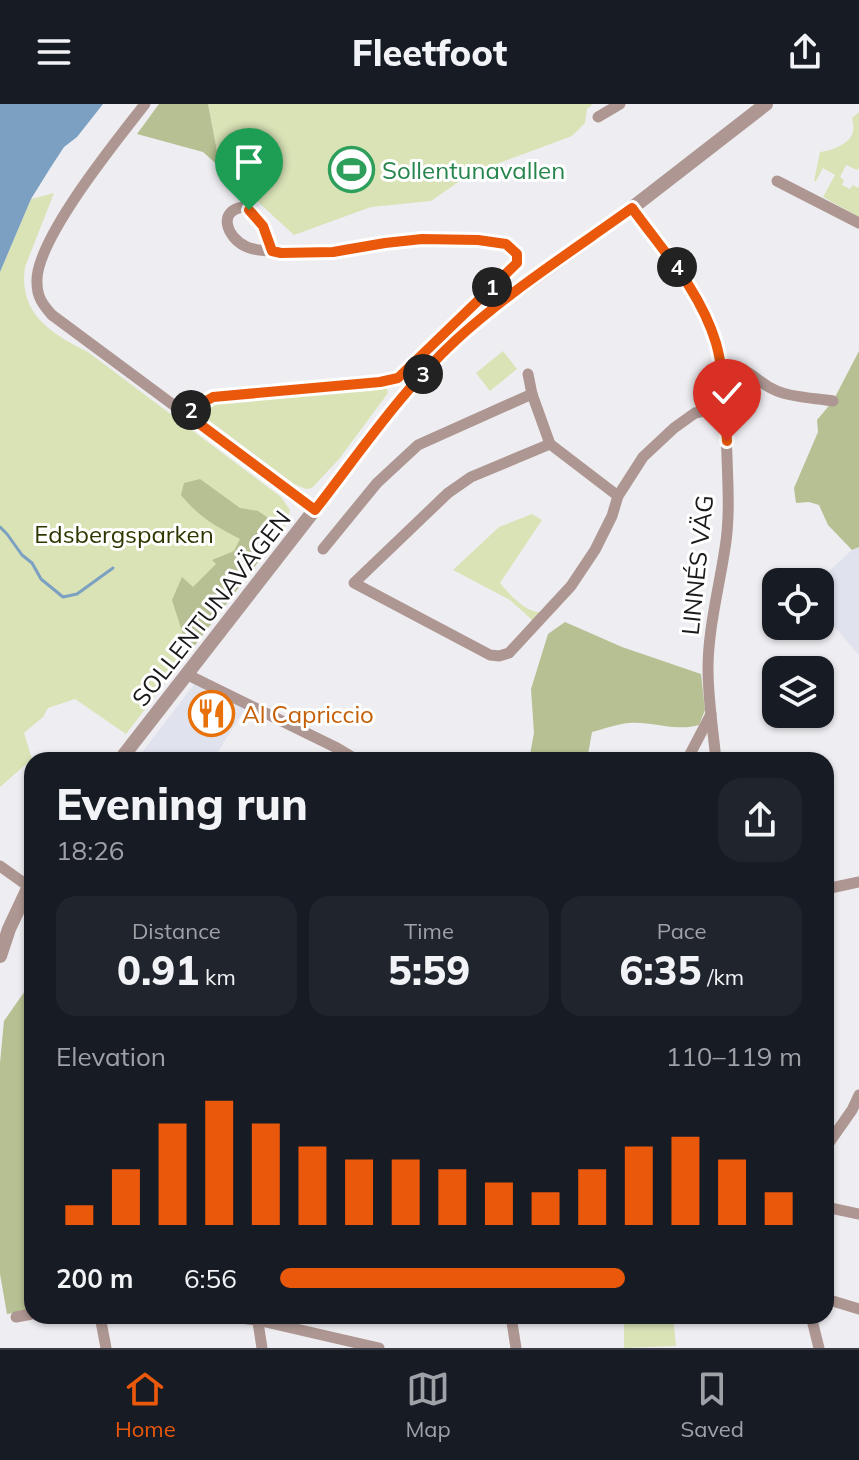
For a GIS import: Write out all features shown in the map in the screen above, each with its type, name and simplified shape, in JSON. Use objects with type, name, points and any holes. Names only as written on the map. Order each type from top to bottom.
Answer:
[{"type":"street","points":[[145,104],[55,230],[41,260],[36,280],[39,300],[52,315],[315,510]]},
{"type":"street","points":[[598,117],[620,104]]},
{"type":"street","name":"SOLLENTUNAVÄGEN","points":[[126,752],[414,382],[496,306],[632,208],[766,104]]},
{"type":"street","points":[[777,181],[859,223]]},
{"type":"street","points":[[185,413],[213,397],[398,378],[517,263],[517,254],[506,244],[478,240],[422,239],[333,252],[281,253],[251,249],[235,240],[227,227],[234,210],[243,207],[256,216],[266,231],[272,251]]},
{"type":"street","name":"LINNÉS VÄG","points":[[632,208],[686,279],[703,311],[721,367],[729,498],[726,545],[708,667],[715,752]]},
{"type":"street","points":[[721,367],[738,367],[750,372],[762,383],[784,394],[833,401]]},
{"type":"street","points":[[528,374],[550,444],[618,496]]},
{"type":"street","points":[[323,549],[377,483],[418,445],[532,394]]},
{"type":"street","points":[[550,444],[471,477],[448,493],[354,583],[490,655],[509,653],[571,586],[601,538],[618,496],[643,457],[695,413],[724,407]]},
{"type":"street","points":[[186,674],[344,752]]},
{"type":"street","points":[[691,752],[711,714]]},
{"type":"street","points":[[335,752],[337,748]]},
{"type":"street","points":[[0,866],[24,880]]},
{"type":"street","points":[[834,887],[859,882]]},
{"type":"street","points":[[0,956],[24,898]]},
{"type":"street","points":[[834,1136],[859,1095]]},
{"type":"street","points":[[834,1209],[859,1214]]},
{"type":"street","points":[[834,1301],[859,1309]]},
{"type":"street","points":[[16,1317],[24,1316]]},
{"type":"street","points":[[102,1324],[106,1348]]},
{"type":"street","points":[[258,1324],[262,1348]]},
{"type":"street","points":[[281,1324],[379,1348]]},
{"type":"street","points":[[512,1324],[516,1348]]},
{"type":"street","points":[[813,1324],[819,1348]]},
{"type":"shaded area","points":[[859,547],[859,655],[834,626],[832,568]]},
{"type":"shaded area","points":[[196,682],[246,707],[218,752],[142,752]]},
{"type":"green space","points":[[159,104],[208,104],[220,167],[203,152],[137,134]]},
{"type":"green space","name":"Sollentunavallen","points":[[208,104],[593,104],[587,109],[585,123],[572,136],[470,174],[431,201],[371,207],[294,235],[220,167]]},
{"type":"green space","points":[[859,112],[859,168],[846,165],[840,177],[844,180],[842,185],[850,189],[853,185],[859,186],[859,217],[823,197],[835,175],[823,168],[814,181],[820,152],[848,140],[853,132],[852,118]]},
{"type":"green space","name":"Edsbergsparken","points":[[54,193],[25,267],[27,298],[40,320],[62,338],[88,352],[281,497],[290,510],[285,526],[126,734],[75,699],[48,708],[43,717],[24,733],[30,752],[24,752],[24,766],[0,787],[0,272],[31,199]]},
{"type":"green space","points":[[503,351],[517,369],[490,391],[476,373]]},
{"type":"green space","points":[[859,351],[859,547],[852,550],[828,525],[819,505],[796,503],[794,488],[818,432],[817,420],[833,401]]},
{"type":"green space","points":[[386,385],[388,393],[339,459],[312,488],[294,484],[207,419],[208,408],[213,403]]},
{"type":"green space","points":[[200,479],[240,508],[258,511],[279,525],[281,532],[189,653],[172,600],[182,577],[193,587],[216,564],[212,560],[234,551],[240,539],[208,520],[181,495],[184,483]]},
{"type":"green space","points":[[532,514],[542,520],[500,583],[525,607],[543,612],[532,623],[510,600],[453,570],[499,527]]},
{"type":"green space","points":[[565,622],[622,647],[701,674],[705,710],[699,725],[620,724],[592,732],[588,752],[530,752],[534,733],[531,689],[548,634]]},
{"type":"green space","points":[[24,992],[24,1311],[7,1314],[0,1274],[0,1063],[4,1021]]},
{"type":"green space","points":[[624,1324],[674,1324],[676,1346],[624,1348]]},
{"type":"water","points":[[0,104],[103,104],[77,137],[64,147],[31,199],[0,272]]},
{"type":"waterway","points":[[0,527],[32,563],[41,579],[63,597],[77,594],[113,568]]},
{"type":"place","name":"Sollentunavallen","points":[[351,170]]},
{"type":"place","name":"Al Capriccio","points":[[211,714]]},
{"type":"route","points":[[249,210],[263,226],[272,251],[281,253],[333,252],[422,239],[506,244],[517,254],[517,263],[398,378],[213,397],[185,413],[315,510],[414,382],[454,342],[496,306],[632,208],[686,279],[703,311],[721,367],[727,441]]}]
